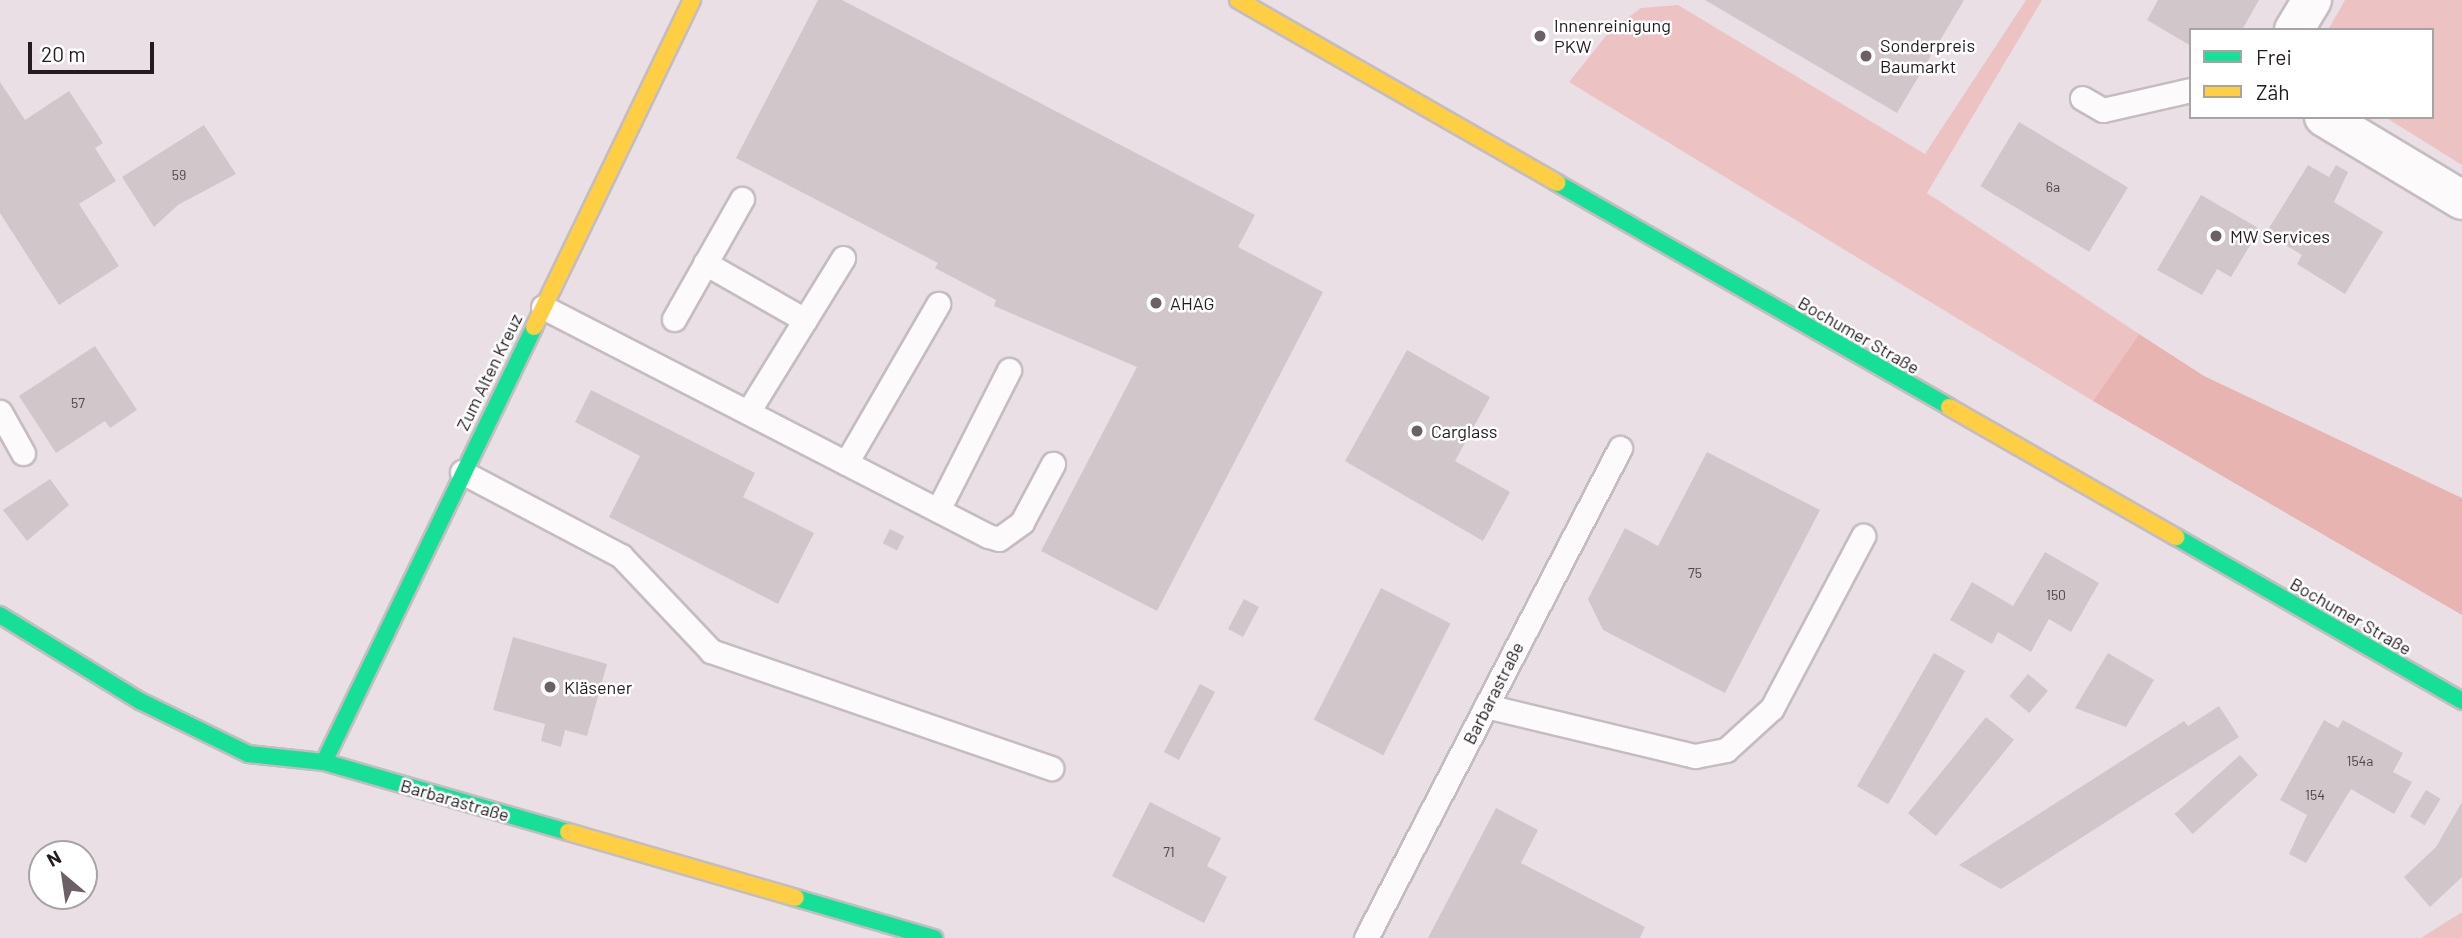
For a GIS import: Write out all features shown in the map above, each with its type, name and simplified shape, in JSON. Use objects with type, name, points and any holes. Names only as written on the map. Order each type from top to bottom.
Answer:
[{"type":"street","name":"Zum Alten Kreuz","points":[[324,762],[692,0]]},
{"type":"street","name":"Bochumer Straße","points":[[1238,0],[2462,701]]},
{"type":"street","points":[[2295,28],[2312,0]]},
{"type":"street","points":[[2327,119],[2462,200]]},
{"type":"street","name":"Barbarastraße","points":[[0,615],[140,701],[248,754],[324,762],[934,938]]},
{"type":"lane","points":[[2082,98],[2103,110],[2189,90]]},
{"type":"lane","points":[[674,319],[742,199]]},
{"type":"lane","points":[[748,412],[843,258]]},
{"type":"lane","points":[[705,263],[805,320]]},
{"type":"lane","points":[[846,463],[938,304]]},
{"type":"lane","points":[[542,307],[999,539],[1021,522],[1053,464]]},
{"type":"lane","points":[[939,510],[1009,370]]},
{"type":"lane","points":[[0,412],[23,453]]},
{"type":"lane","name":"Barbarastraße","points":[[1366,938],[1620,448]]},
{"type":"lane","points":[[462,472],[621,556],[711,651],[1051,768]]},
{"type":"lane","points":[[1486,706],[1695,756],[1726,750],[1772,708],[1863,537]]},
{"type":"shaded area","points":[[2026,0],[2042,0],[1927,193],[2139,334],[2093,401],[1569,82],[1610,31],[1641,8],[1678,5],[1925,154]]},
{"type":"shaded area","points":[[2345,0],[2462,0],[2462,165],[2388,119],[2434,119],[2434,28],[2329,28]]},
{"type":"shaded area","points":[[2139,334],[2204,376],[2462,498],[2462,615],[2093,401]]},
{"type":"shaded area","points":[[2462,912],[2462,938],[2421,938]]},
{"type":"building","name":"AHAG","points":[[818,0],[842,0],[1255,215],[1238,247],[1323,292],[1157,611],[1041,551],[1137,367],[994,306],[996,300],[935,268],[938,263],[736,158]]},
{"type":"building","name":"Sonderpreis Baumarkt","points":[[1705,0],[1964,0],[1897,113]]},
{"type":"building","points":[[2158,0],[2259,0],[2243,28],[2189,28],[2189,45],[2147,20]]},
{"type":"building","points":[[0,82],[25,120],[69,91],[103,143],[95,148],[116,181],[79,204],[119,266],[59,305],[0,213]]},
{"type":"building","points":[[2019,122],[2128,187],[2089,252],[1980,186]]},
{"type":"building","points":[[204,125],[236,174],[178,205],[154,227],[122,177]]},
{"type":"building","points":[[2308,165],[2329,177],[2336,165],[2348,172],[2334,202],[2383,232],[2345,294],[2297,264],[2302,255],[2266,233]]},
{"type":"building","name":"MW Services","points":[[2201,195],[2260,229],[2231,277],[2217,269],[2202,295],[2157,270]]},
{"type":"building","points":[[95,346],[137,410],[110,428],[105,421],[56,453],[19,396]]},
{"type":"building","points":[[1407,350],[1490,397],[1455,461],[1510,492],[1483,541],[1345,461]]},
{"type":"building","points":[[591,390],[755,473],[743,497],[814,533],[778,604],[609,517],[640,456],[575,422]]},
{"type":"building","points":[[1707,452],[1820,510],[1725,693],[1603,630],[1588,599],[1625,528],[1658,546]]},
{"type":"building","points":[[50,479],[69,505],[27,541],[3,510]]},
{"type":"building","points":[[890,529],[904,536],[897,551],[883,543]]},
{"type":"building","points":[[2045,552],[2099,583],[2071,632],[2049,619],[2031,652],[1998,632],[1992,644],[1950,620],[1972,582],[2013,606]]},
{"type":"building","points":[[1381,588],[1450,623],[1383,755],[1314,720]]},
{"type":"building","points":[[1244,599],[1259,607],[1243,637],[1228,629]]},
{"type":"building","name":"Kläsener","points":[[513,637],[607,664],[587,736],[565,730],[561,747],[541,741],[545,724],[493,710]]},
{"type":"building","points":[[1934,653],[1965,671],[1888,804],[1857,786]]},
{"type":"building","points":[[2108,653],[2154,680],[2126,727],[2075,708]]},
{"type":"building","points":[[2028,674],[2048,691],[2029,713],[2009,696]]},
{"type":"building","points":[[1200,684],[1215,692],[1179,760],[1164,752]]},
{"type":"building","points":[[2219,706],[2239,737],[2001,889],[1959,865],[2184,721],[2188,726]]},
{"type":"building","points":[[1986,717],[2014,740],[1936,836],[1908,813]]},
{"type":"building","points":[[2324,720],[2338,728],[2343,720],[2403,753],[2393,772],[2412,782],[2394,814],[2351,789],[2306,863],[2289,854],[2307,815],[2280,800]]},
{"type":"building","points":[[2240,755],[2258,775],[2193,834],[2175,814]]},
{"type":"building","points":[[2426,790],[2441,799],[2425,825],[2410,817]]},
{"type":"building","points":[[1150,802],[1221,838],[1207,866],[1227,877],[1204,923],[1112,876]]},
{"type":"building","points":[[2462,802],[2462,877],[2430,907],[2404,877],[2436,847]]},
{"type":"building","points":[[1496,808],[1538,830],[1521,863],[1645,927],[1640,938],[1428,938]]},
{"type":"traffic: fast","points":[[1557,183],[1949,407]]},
{"type":"traffic: fast","points":[[324,762],[534,327]]},
{"type":"traffic: fast","points":[[2176,537],[2462,701]]},
{"type":"traffic: fast","points":[[0,615],[140,701],[248,754],[324,762],[568,832]]},
{"type":"traffic: fast","points":[[796,898],[934,938]]},
{"type":"traffic: slow","points":[[534,327],[692,0]]},
{"type":"traffic: slow","points":[[1238,0],[1557,183]]},
{"type":"traffic: slow","points":[[1949,407],[2176,537]]},
{"type":"traffic: slow","points":[[568,832],[796,898]]},
{"type":"place","name":"Innenreinigung PKW","points":[[1540,36]]},
{"type":"place","name":"Sonderpreis Baumarkt","points":[[1866,56]]},
{"type":"place","name":"MW Services","points":[[2216,236]]},
{"type":"place","name":"AHAG","points":[[1156,303]]},
{"type":"place","name":"Carglass","points":[[1417,431]]},
{"type":"place","name":"Kläsener","points":[[550,687]]}]
